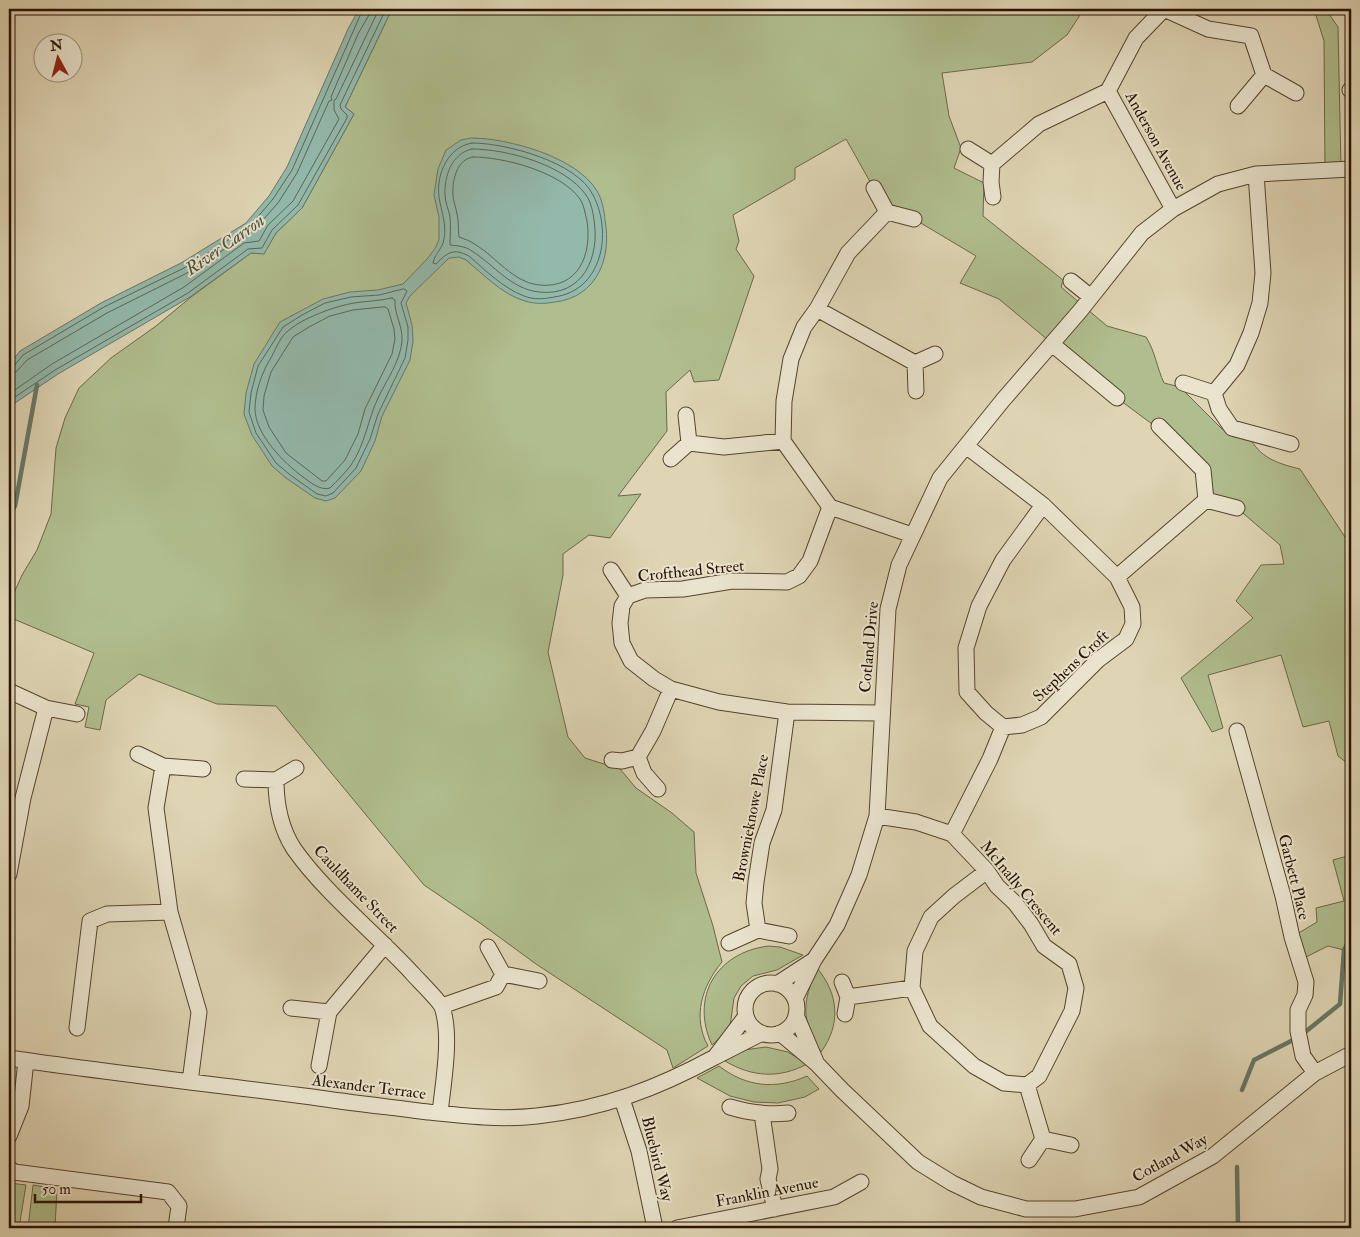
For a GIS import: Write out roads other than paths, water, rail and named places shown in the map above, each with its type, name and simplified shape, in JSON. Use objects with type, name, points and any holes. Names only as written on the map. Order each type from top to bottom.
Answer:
[{"type":"street","points":[[993,197],[990,182],[992,164],[1038,124],[1108,91],[1136,38],[1164,9],[1208,29],[1251,36],[1264,75],[1296,93]]},
{"type":"street","points":[[1238,106],[1264,75]]},
{"type":"street","name":"Anderson Avenue","points":[[1108,91],[1173,209]]},
{"type":"street","points":[[968,149],[992,164]]},
{"type":"street","name":"Cotland Drive","points":[[796,1015],[795,999],[814,960],[837,925],[859,875],[877,816],[888,609],[899,565],[940,478],[1003,400],[1080,311],[1142,233],[1173,209],[1218,184],[1256,174],[1351,169]]},
{"type":"street","points":[[1214,393],[1237,365],[1251,332],[1260,303],[1263,273],[1256,174]]},
{"type":"street","points":[[874,188],[887,212],[914,219]]},
{"type":"street","points":[[887,212],[848,253],[818,309],[804,327],[791,359],[784,401],[783,441],[830,506],[912,535]]},
{"type":"street","points":[[1071,281],[1091,297]]},
{"type":"street","points":[[818,309],[915,363]]},
{"type":"street","points":[[1052,344],[1117,398]]},
{"type":"street","points":[[915,363],[935,354]]},
{"type":"street","points":[[915,363],[916,391]]},
{"type":"street","points":[[1183,382],[1214,393]]},
{"type":"street","points":[[1214,393],[1219,409],[1232,428],[1291,444]]},
{"type":"street","points":[[686,415],[689,443]]},
{"type":"street","points":[[1159,426],[1203,470],[1206,500]]},
{"type":"street","points":[[671,459],[689,443],[724,447],[783,441]]},
{"type":"street","name":"Stephens Croft","points":[[966,446],[1042,505],[1117,578],[1132,607],[1133,624],[1126,639],[1098,660],[1040,717],[1022,725],[1003,726]]},
{"type":"street","points":[[1206,500],[1237,508]]},
{"type":"street","points":[[1117,578],[1206,500]]},
{"type":"street","points":[[952,834],[990,760],[1003,726],[967,692],[966,648],[979,606],[1003,560],[1042,505]]},
{"type":"street","name":"Crofthead Street","points":[[830,506],[810,562],[799,576],[788,582],[732,581],[684,588],[645,590],[628,596],[622,606],[620,623],[622,643],[631,661],[654,679],[671,689],[719,702],[787,712],[881,713]]},
{"type":"street","name":"Crofthead Street","points":[[611,570],[628,596]]},
{"type":"street","points":[[638,758],[653,731],[671,689]]},
{"type":"street","points":[[9,691],[46,708],[77,714]]},
{"type":"street","points":[[9,874],[16,798],[46,708]]},
{"type":"street","name":"Brownieknowe Place","points":[[758,930],[754,903],[756,882],[762,843],[774,810],[787,712]]},
{"type":"street","name":"Garbett Place","points":[[1237,731],[1283,896],[1292,937],[1306,982],[1305,995],[1298,1010],[1298,1031],[1303,1056],[1315,1073]]},
{"type":"street","points":[[138,754],[163,766],[203,769]]},
{"type":"street","points":[[612,760],[622,761],[638,758]]},
{"type":"street","points":[[638,758],[644,773],[658,788]]},
{"type":"street","points":[[163,766],[156,808],[170,912],[199,1012],[190,1082]]},
{"type":"street","points":[[244,779],[276,780],[296,768]]},
{"type":"street","name":"Cauldhame Street","points":[[276,780],[276,798],[282,823],[293,848],[326,887],[386,945],[442,1006]]},
{"type":"street","name":"McInally Crescent","points":[[877,816],[916,822],[952,834],[1015,903],[1031,924],[1044,946],[1069,964],[1076,988],[1072,1011],[1040,1076],[1027,1085]]},
{"type":"street","points":[[986,870],[930,917],[915,951],[912,988],[930,1026],[974,1066],[1004,1082],[1027,1085],[1043,1139]]},
{"type":"street","points":[[77,1028],[90,921],[107,914],[170,912]]},
{"type":"street","points":[[729,943],[758,930],[789,936]]},
{"type":"street","points":[[319,1066],[329,1012],[386,945]]},
{"type":"street","points":[[488,947],[503,974]]},
{"type":"street","name":"Cotland Drive","points":[[715,1057],[746,1016],[746,1001],[750,994],[762,985],[776,984],[814,960]]},
{"type":"street","points":[[440,1113],[445,1067],[446,1030],[442,1006],[496,987],[503,974]]},
{"type":"street","points":[[503,974],[539,980]]},
{"type":"street","points":[[842,982],[848,997],[845,1014]]},
{"type":"street","points":[[776,984],[784,987],[795,999]]},
{"type":"street","points":[[848,997],[912,988]]},
{"type":"street","points":[[291,1008],[329,1012]]},
{"type":"street","points":[[746,1016],[749,1023],[762,1033],[774,1035],[787,1029],[796,1015]]},
{"type":"street","name":"Cotland Way","points":[[796,1015],[818,1064]]},
{"type":"street","points":[[715,1057],[762,1033]]},
{"type":"street","name":"Cotland Way","points":[[780,1033],[818,1064],[842,1090],[918,1162],[952,1183],[981,1197],[1026,1209],[1076,1209],[1139,1197],[1213,1156],[1315,1073],[1351,1055]]},
{"type":"street","name":"Alexander Terrace","points":[[9,1058],[472,1117],[537,1117],[592,1108],[649,1090],[681,1076],[715,1057]]},
{"type":"street","points":[[9,1136],[21,1106],[26,1060]]},
{"type":"street","name":"Bluebird Way","points":[[622,1099],[639,1151],[655,1228]]},
{"type":"street","points":[[730,1107],[762,1114],[788,1113]]},
{"type":"street","points":[[762,1114],[770,1169],[768,1179],[775,1208]]},
{"type":"street","points":[[1043,1139],[1071,1145]]},
{"type":"street","points":[[1029,1160],[1043,1139]]},
{"type":"street","points":[[9,1168],[14,1172],[168,1192],[179,1206],[176,1228]]},
{"type":"street","name":"Franklin Avenue","points":[[677,1228],[834,1197],[861,1182]]},
{"type":"water","name":"River Carron","points":[[359,9],[392,9],[345,107],[354,114],[302,208],[276,233],[264,254],[251,253],[190,297],[58,374],[9,407],[9,365],[20,351],[101,303],[181,263],[246,223],[269,196],[287,167],[348,29]]},
{"type":"water","points":[[471,138],[503,142],[540,152],[574,168],[587,179],[599,194],[605,216],[606,248],[598,273],[591,284],[582,292],[569,299],[551,303],[536,303],[525,301],[509,294],[466,260],[459,257],[449,258],[410,296],[406,303],[412,325],[413,341],[410,360],[382,416],[375,441],[361,471],[335,498],[326,501],[315,498],[272,466],[252,435],[244,414],[246,393],[254,364],[280,322],[323,299],[350,292],[378,290],[403,284],[428,258],[439,239],[439,217],[434,195],[438,169],[446,150],[461,140]]},
{"type":"waterway","points":[[9,517],[15,506],[37,385]]},
{"type":"waterway","points":[[1242,1090],[1254,1060],[1299,1037],[1340,1004],[1344,950],[1351,937]]},
{"type":"waterway","points":[[1237,1167],[1238,1228]]}]
